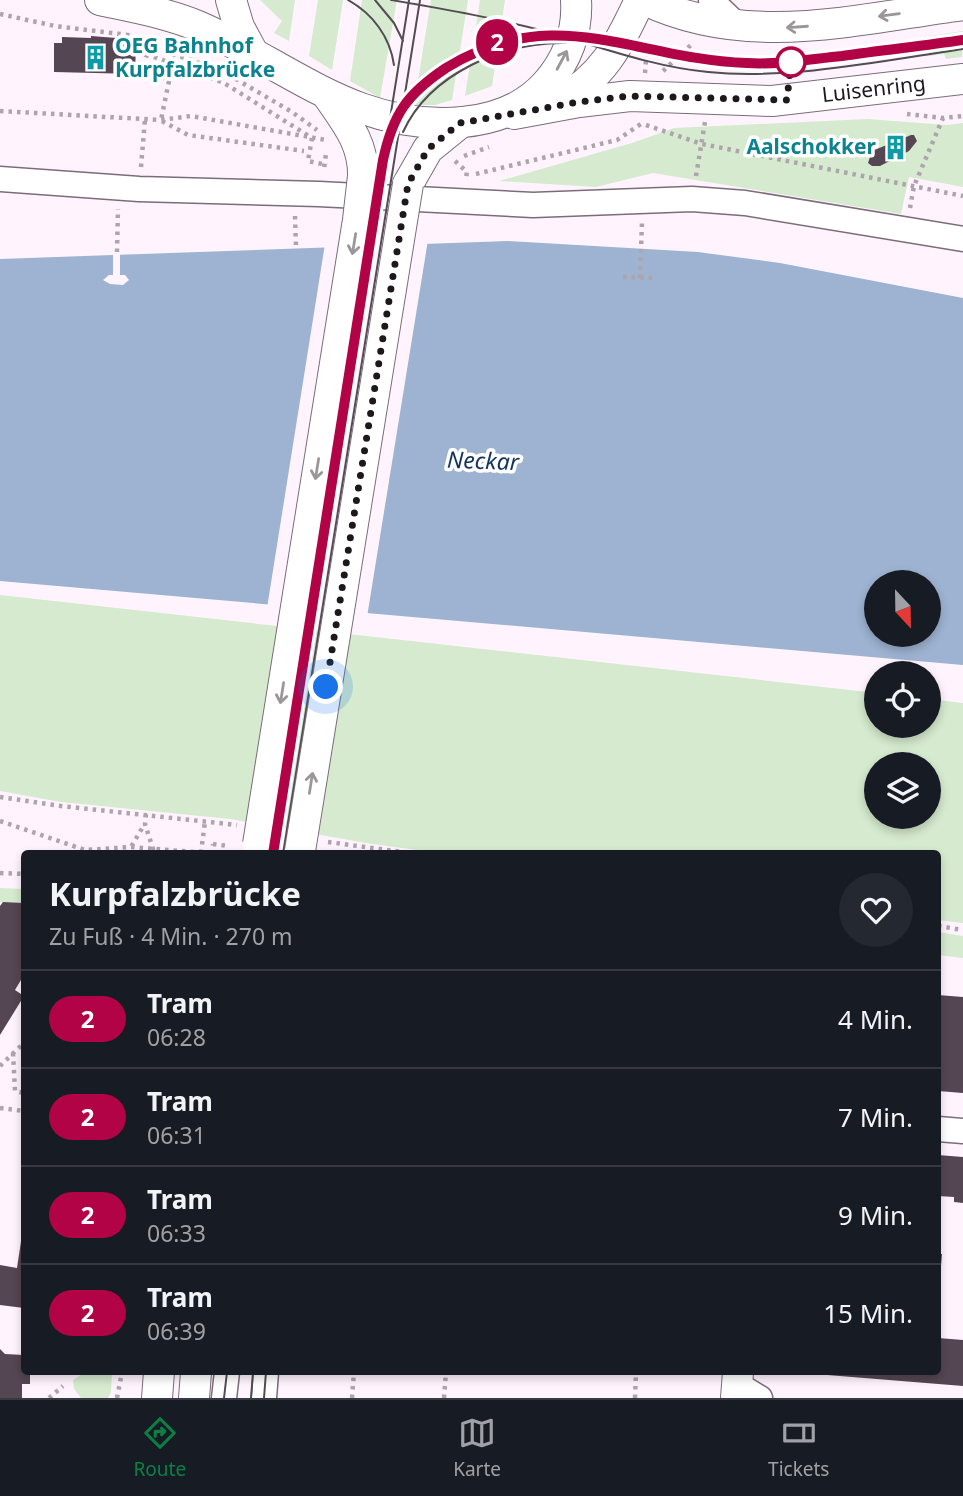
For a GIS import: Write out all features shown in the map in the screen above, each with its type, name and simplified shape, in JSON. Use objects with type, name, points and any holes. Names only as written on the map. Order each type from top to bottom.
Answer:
[{"type":"main road","points":[[100,0],[195,24],[252,51],[328,96],[360,109],[395,119],[428,124],[460,123],[493,132],[553,76],[564,60],[572,39],[576,0]]},
{"type":"main road","points":[[231,0],[239,27],[252,51]]},
{"type":"main road","points":[[547,108],[581,87],[607,62],[621,42],[655,5],[739,27],[773,28],[814,25],[926,5],[963,5]]},
{"type":"main road","name":"Luisenring","points":[[493,132],[547,108],[595,100],[643,109],[677,98],[762,101],[802,99],[963,79]]},
{"type":"main road","points":[[246,842],[358,220],[363,176],[358,142],[328,96]]},
{"type":"main road","points":[[306,848],[408,184],[428,149],[460,123]]},
{"type":"main road","points":[[157,1398],[159,1375]]},
{"type":"main road","points":[[194,1398],[196,1375]]},
{"type":"street","points":[[711,0],[739,27]]},
{"type":"street","points":[[0,179],[118,187],[533,205],[692,199],[745,203],[963,240]]},
{"type":"street","points":[[941,1129],[963,1131]]},
{"type":"street","points":[[224,1398],[227,1375]]},
{"type":"street","points":[[264,1398],[266,1375]]},
{"type":"path","points":[[655,5],[669,39],[691,45],[658,75],[678,78],[677,98]]},
{"type":"path","points":[[476,174],[617,140],[643,109],[647,49],[655,5]]},
{"type":"path","points":[[0,14],[55,26],[128,35],[148,47],[192,60],[234,78],[312,126]]},
{"type":"path","points":[[148,47],[143,66],[169,80],[161,120]]},
{"type":"path","points":[[146,54],[224,83],[312,138]]},
{"type":"path","points":[[630,122],[643,109]]},
{"type":"path","points":[[643,109],[702,144],[963,196]]},
{"type":"path","points":[[0,111],[145,120],[191,116],[327,140]]},
{"type":"path","points":[[914,186],[943,118],[963,116]]},
{"type":"path","points":[[140,172],[145,120]]},
{"type":"path","points":[[161,120],[188,135],[304,151]]},
{"type":"path","points":[[692,199],[705,121]]},
{"type":"path","points":[[447,167],[493,132]]},
{"type":"path","points":[[312,138],[309,161],[327,165]]},
{"type":"path","points":[[454,161],[467,172]]},
{"type":"path","points":[[117,252],[118,187]]},
{"type":"path","points":[[294,194],[296,246]]},
{"type":"path","points":[[640,278],[641,234]]},
{"type":"path","points":[[623,277],[656,278]]},
{"type":"path","points":[[0,797],[205,821],[246,842]]},
{"type":"path","points":[[146,814],[145,824],[152,850]]},
{"type":"path","points":[[0,821],[80,850]]},
{"type":"path","points":[[205,821],[206,850]]},
{"type":"path","points":[[131,847],[145,824]]},
{"type":"path","points":[[208,850],[213,844],[246,842]]},
{"type":"path","points":[[357,850],[358,845]]},
{"type":"path","points":[[306,848],[358,845],[391,850]]},
{"type":"path","points":[[103,850],[131,847],[147,850]]},
{"type":"path","points":[[0,873],[21,874]]},
{"type":"path","points":[[941,926],[963,930]]},
{"type":"path","points":[[0,1066],[21,1046]]},
{"type":"path","points":[[13,1053],[15,1091],[21,1092]]},
{"type":"path","points":[[0,1108],[21,1111]]},
{"type":"path","points":[[117,1398],[121,1375]]},
{"type":"path","points":[[352,1398],[354,1375]]},
{"type":"path","points":[[444,1398],[446,1375]]},
{"type":"path","points":[[635,1398],[636,1375]]},
{"type":"path","points":[[49,1398],[63,1386]]},
{"type":"green space","points":[[260,0],[295,0],[289,41],[274,33],[282,21]]},
{"type":"green space","points":[[318,0],[343,0],[332,70],[309,56]]},
{"type":"green space","points":[[362,0],[397,0],[380,98],[350,81]]},
{"type":"green space","points":[[431,0],[468,0],[452,100],[435,105],[414,105]]},
{"type":"green space","points":[[480,0],[505,0],[492,86],[465,96]]},
{"type":"green space","points":[[963,31],[962,57],[946,59],[944,54],[929,56],[930,36]]},
{"type":"green space","points":[[868,119],[947,125],[963,123],[963,187],[909,177],[901,214],[653,173],[596,187],[499,181],[632,143],[674,128]]},
{"type":"green space","points":[[0,595],[864,692],[864,738],[941,738],[941,700],[963,703],[963,923],[941,920],[941,850],[418,850],[230,819],[61,802],[0,791]]},
{"type":"green space","points":[[0,888],[21,889],[21,903],[0,902]]},
{"type":"green space","points":[[941,932],[963,936],[963,958],[941,955]]},
{"type":"green space","points":[[81,1375],[112,1375],[111,1392],[108,1398],[81,1398],[74,1389],[73,1380]]},
{"type":"water","name":"Neckar","points":[[508,241],[698,252],[780,263],[963,298],[963,665],[0,581],[0,259]]},
{"type":"pier","points":[[428,240],[367,617],[267,608],[325,244]]},
{"type":"pier","points":[[113,252],[120,252],[120,275],[125,275],[129,280],[123,285],[110,284],[103,280],[113,275]]},
{"type":"building","name":"OEG Bahnhof Kurpfalzbrücke","points":[[62,37],[129,39],[128,44],[136,44],[135,74],[54,72],[54,43],[62,43]]},
{"type":"building","name":"Aalschokker","points":[[914,135],[917,141],[909,151],[880,166],[868,163],[872,151]]},
{"type":"building","points":[[3,902],[21,903],[21,980],[15,990],[21,994],[21,1001],[0,1035],[0,906]]},
{"type":"building","points":[[941,995],[963,997],[963,1093],[941,1091]]},
{"type":"building","points":[[941,1155],[963,1157],[963,1203],[954,1202],[954,1197],[941,1196]]},
{"type":"building","points":[[21,1241],[21,1308],[0,1305],[0,1265],[17,1268]]},
{"type":"building","points":[[941,1338],[963,1340],[963,1386],[827,1375],[941,1375]]},
{"type":"building","points":[[0,1349],[5,1354],[21,1355],[21,1375],[30,1375],[30,1384],[22,1384],[22,1398],[0,1398]]},
{"type":"tram line","points":[[348,0],[365,12],[379,27],[389,45],[394,65]]},
{"type":"tram line","points":[[375,0],[394,23],[403,41]]},
{"type":"tram line","points":[[391,0],[509,22],[647,61],[708,72],[739,74],[803,71],[963,49]]},
{"type":"tram line","points":[[351,363],[409,0]]},
{"type":"tram line","points":[[284,850],[420,0]]},
{"type":"tram line","points":[[403,105],[430,78],[464,56],[501,40],[539,32]]},
{"type":"tram line","name":"2","points":[[274,850],[383,160],[391,126],[408,99],[444,69],[473,51],[509,38],[534,33],[573,32],[678,56],[752,64],[791,62],[963,40]]},
{"type":"tram line","points":[[600,36],[673,54],[722,62],[796,61]]},
{"type":"tram line","points":[[403,132],[415,111],[431,93],[471,65],[518,48],[566,43]]},
{"type":"tram line","points":[[224,1398],[227,1375]]},
{"type":"tram line","points":[[251,1398],[253,1375]]},
{"type":"tram line","points":[[264,1398],[266,1375]]},
{"type":"place","name":"OEG Bahnhof Kurpfalzbrücke","points":[[95,58]]},
{"type":"place","name":"Aalschokker","points":[[896,147]]},
{"type":"route","points":[[326,687],[408,184],[413,171],[428,149],[460,123],[579,102],[630,96],[787,100],[791,62]]}]
